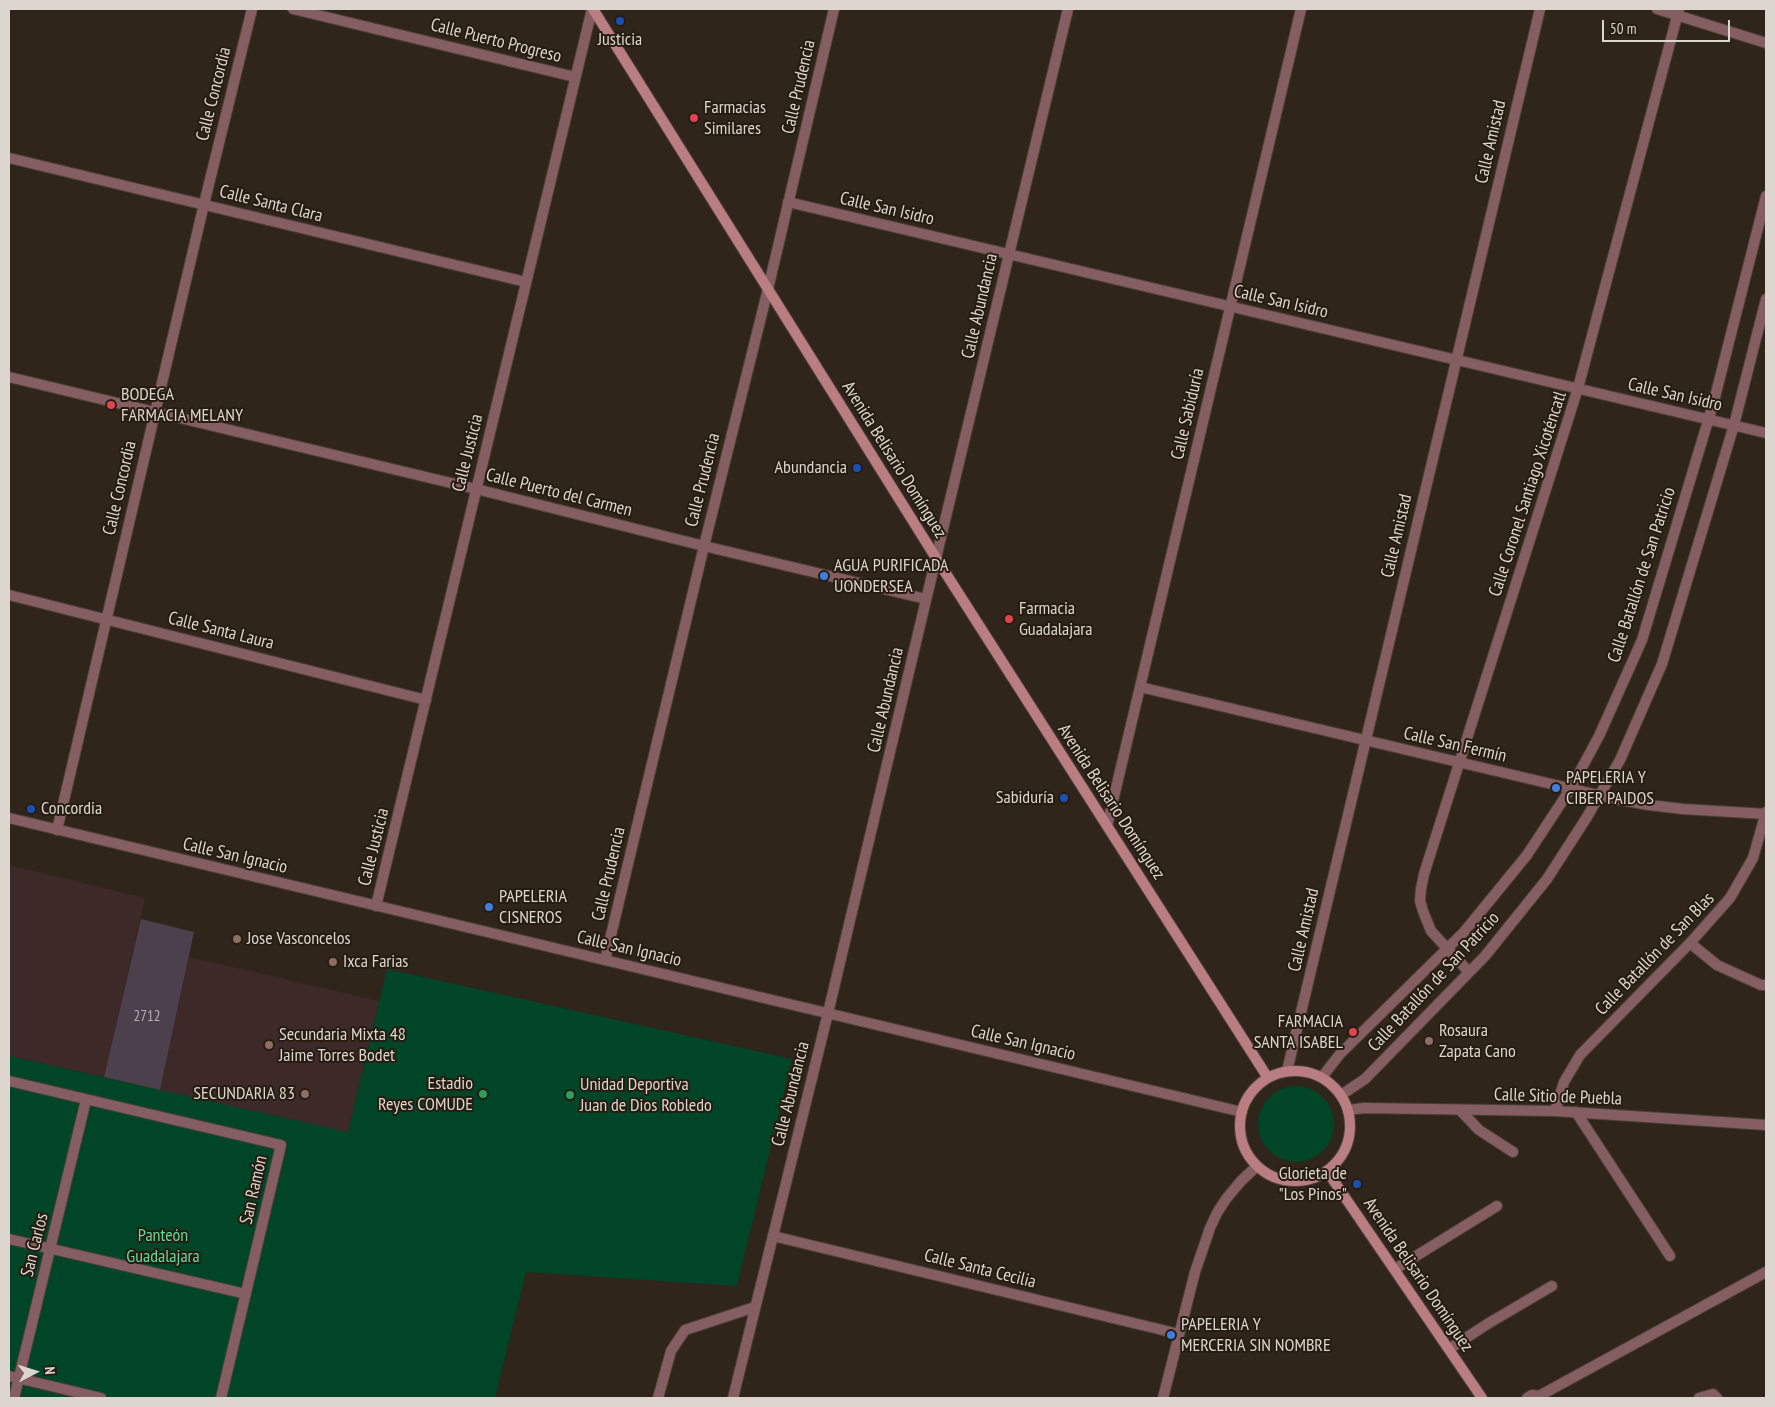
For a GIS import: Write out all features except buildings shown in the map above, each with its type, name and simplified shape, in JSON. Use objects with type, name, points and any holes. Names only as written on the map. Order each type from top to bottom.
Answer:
[{"type":"main road","name":"Avenida Belisario Domínguez","points":[[592,9],[936,558],[1268,1078]]},
{"type":"main road","points":[[1299,1070],[1322,1077],[1341,1095],[1348,1110],[1349,1139],[1343,1153],[1335,1165],[1328,1171],[1307,1180],[1289,1181],[1272,1176],[1257,1166],[1246,1150],[1240,1132],[1242,1112],[1247,1099],[1256,1087],[1268,1078],[1287,1071],[1299,1070]]},
{"type":"main road","name":"Avenida Belisario Domínguez","points":[[1328,1171],[1482,1398]]},
{"type":"street","name":"Calle Concordia","points":[[57,830],[204,204],[252,9]]},
{"type":"street","name":"Calle Puerto Progreso","points":[[292,9],[575,77]]},
{"type":"street","name":"Calle Justicia","points":[[376,906],[592,9]]},
{"type":"street","name":"Calle Prudencia","points":[[605,960],[834,9]]},
{"type":"street","name":"Calle Abundancia","points":[[733,1398],[828,1013],[1068,9]]},
{"type":"street","name":"Calle Sabiduría","points":[[1107,826],[1301,9]]},
{"type":"street","name":"Calle Amistad","points":[[1287,1071],[1540,9]]},
{"type":"street","points":[[1657,9],[1678,12],[1766,43]]},
{"type":"street","name":"Calle Coronel Santiago Xicoténcatl","points":[[1469,972],[1431,931],[1425,921],[1420,901],[1421,889],[1578,388],[1678,12]]},
{"type":"street","name":"Calle Santa Clara","points":[[9,158],[526,282]]},
{"type":"street","name":"Calle Batallón de San Patricio","points":[[1322,1077],[1340,1054],[1464,932],[1526,854],[1571,788],[1599,736],[1642,640],[1708,419],[1766,196]]},
{"type":"street","name":"Calle San Isidro","points":[[788,202],[1766,433]]},
{"type":"street","name":"Calle Batallón de San Patricio","points":[[1341,1095],[1365,1079],[1485,956],[1547,878],[1600,796],[1620,760],[1662,664],[1734,425],[1766,299]]},
{"type":"street","name":"Calle Puerto del Carmen","points":[[9,377],[926,599]]},
{"type":"street","name":"Calle Santa Laura","points":[[9,595],[426,700]]},
{"type":"street","name":"Calle San Fermín","points":[[1140,687],[1600,796],[1649,805],[1766,813]]},
{"type":"street","name":"Calle Batallón de San Blas","points":[[1555,1111],[1564,1082],[1580,1056],[1690,943],[1730,898],[1742,881],[1753,858],[1766,813]]},
{"type":"street","name":"Calle San Ignacio","points":[[9,818],[1242,1112]]},
{"type":"street","points":[[1690,943],[1717,964],[1761,985],[1766,985]]},
{"type":"street","name":"San Ramón","points":[[9,1081],[281,1145],[221,1398]]},
{"type":"street","name":"San Carlos","points":[[14,1398],[14,1377],[50,1248],[86,1100]]},
{"type":"street","name":"Calle Sitio de Puebla","points":[[1348,1110],[1364,1108],[1555,1111],[1766,1125]]},
{"type":"street","points":[[1460,1110],[1479,1130],[1513,1152]]},
{"type":"street","points":[[1576,1112],[1670,1256]]},
{"type":"street","points":[[1163,1398],[1201,1250],[1216,1213],[1241,1181],[1257,1166]]},
{"type":"street","points":[[1395,1269],[1497,1206]]},
{"type":"street","name":"Calle Santa Cecilia","points":[[773,1236],[1179,1334]]},
{"type":"street","points":[[9,1239],[246,1294]]},
{"type":"street","points":[[1526,1398],[1532,1395],[1539,1397],[1766,1272]]},
{"type":"street","points":[[1450,1349],[1489,1323],[1552,1286]]},
{"type":"street","points":[[658,1398],[671,1351],[685,1330],[755,1307]]},
{"type":"street","points":[[14,1377],[101,1398]]},
{"type":"street","points":[[1699,1398],[1713,1394],[1717,1398]]},
{"type":"shaded area","points":[[9,865],[145,898],[104,1077],[9,1056]]},
{"type":"shaded area","name":"Secundaria Mixta 48 Jaime Torres Bodet","points":[[189,957],[379,1001],[348,1132],[160,1090]]},
{"type":"green space","name":"Panteón Guadalajara","points":[[387,969],[792,1059],[737,1286],[526,1272],[495,1398],[9,1398],[9,1056],[348,1132]]},
{"type":"green space","points":[[1296,1086],[1310,1089],[1323,1097],[1331,1110],[1334,1124],[1331,1138],[1323,1151],[1310,1159],[1296,1162],[1282,1159],[1269,1151],[1261,1138],[1258,1124],[1261,1110],[1269,1097],[1282,1089]]},
{"type":"place","name":"Justicia","points":[[620,21]]},
{"type":"place","name":"Farmacias Similares","points":[[694,118]]},
{"type":"place","name":"BODEGA FARMACIA MELANY","points":[[111,405]]},
{"type":"place","name":"Abundancia","points":[[857,468]]},
{"type":"place","name":"AGUA PURIFICADA UONDERSEA","points":[[824,576]]},
{"type":"place","name":"Farmacia Guadalajara","points":[[1009,619]]},
{"type":"place","name":"PAPELERIA Y CIBER PAIDOS","points":[[1556,788]]},
{"type":"place","name":"Sabiduría","points":[[1064,798]]},
{"type":"place","name":"Concordia","points":[[31,809]]},
{"type":"place","name":"PAPELERIA CISNEROS","points":[[489,907]]},
{"type":"place","name":"Jose Vasconcelos","points":[[237,939]]},
{"type":"place","name":"Ixca Farias","points":[[333,962]]},
{"type":"place","name":"FARMACIA SANTA ISABEL","points":[[1353,1032]]},
{"type":"place","name":"Rosaura Zapata Cano","points":[[1429,1041]]},
{"type":"place","name":"Secundaria Mixta 48 Jaime Torres Bodet","points":[[269,1045]]},
{"type":"place","name":"SECUNDARIA 83","points":[[305,1094]]},
{"type":"place","name":"Estadio Reyes COMUDE","points":[[483,1094]]},
{"type":"place","name":"Unidad Deportiva Juan de Dios Robledo","points":[[570,1095]]},
{"type":"place","name":"Glorieta de \"Los Pinos\"","points":[[1357,1184]]},
{"type":"place","name":"PAPELERIA Y MERCERIA SIN NOMBRE","points":[[1171,1335]]}]
